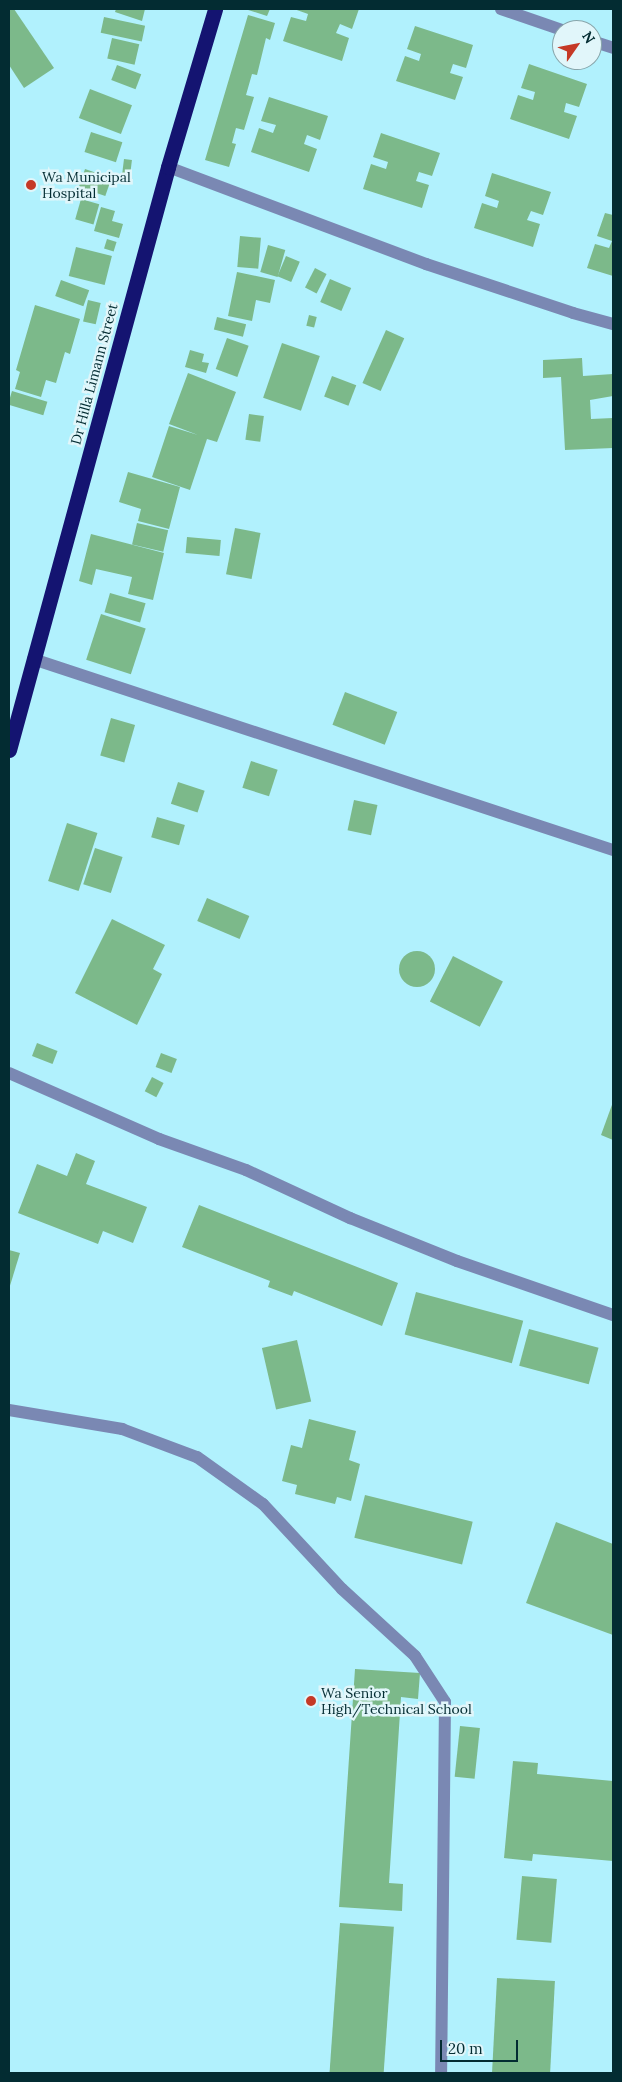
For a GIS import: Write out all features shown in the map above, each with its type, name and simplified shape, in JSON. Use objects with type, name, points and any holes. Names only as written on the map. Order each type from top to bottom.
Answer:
[{"type":"highway","name":"Dr Hilla Limann Street","points":[[9,750],[168,167],[215,9]]},
{"type":"street","points":[[501,9],[552,27]]},
{"type":"street","points":[[168,167],[426,264],[573,314],[613,324]]},
{"type":"street","points":[[33,659],[613,850]]},
{"type":"street","points":[[9,1073],[159,1139],[246,1170],[350,1218],[457,1261],[613,1315]]},
{"type":"street","points":[[9,1410],[122,1429],[197,1457],[262,1504],[342,1589],[415,1656],[444,1702],[442,2073]]},
{"type":"building","points":[[9,9],[14,9],[54,68],[24,88],[9,65]]},
{"type":"building","points":[[116,9],[145,9],[142,21],[115,12]]},
{"type":"building","points":[[245,9],[270,9],[267,16]]},
{"type":"building","points":[[294,9],[359,9],[352,29],[340,24],[336,33],[349,38],[342,61],[283,41],[291,17],[306,21],[308,14]]},
{"type":"building","points":[[248,15],[275,23],[270,40],[266,38],[257,75],[252,74],[246,95],[254,97],[244,130],[236,128],[232,143],[236,144],[229,167],[205,160]]},
{"type":"building","points":[[104,17],[145,26],[142,41],[101,33]]},
{"type":"building","points":[[415,26],[473,45],[466,68],[453,64],[450,73],[463,77],[455,100],[396,81],[405,56],[419,61],[421,54],[407,49]]},
{"type":"building","points":[[112,38],[139,44],[135,65],[107,58]]},
{"type":"building","points":[[529,64],[587,84],[579,107],[566,103],[564,112],[577,116],[569,139],[510,119],[518,95],[533,100],[535,92],[521,88]]},
{"type":"building","points":[[117,65],[141,74],[136,89],[111,80]]},
{"type":"building","points":[[90,89],[132,105],[121,134],[79,118]]},
{"type":"building","points":[[269,97],[328,116],[320,140],[307,135],[304,144],[317,149],[309,172],[251,152],[259,128],[273,133],[276,125],[261,121]]},
{"type":"building","points":[[91,132],[122,142],[116,162],[85,152]]},
{"type":"building","points":[[381,133],[440,153],[432,176],[419,172],[416,181],[429,185],[422,208],[363,189],[371,164],[386,169],[388,162],[373,157]]},
{"type":"building","points":[[124,159],[132,160],[130,176],[122,175]]},
{"type":"building","points":[[85,169],[111,178],[105,196],[79,187]]},
{"type":"building","points":[[492,173],[551,192],[543,215],[531,211],[527,220],[540,224],[533,247],[474,228],[482,203],[497,208],[499,201],[485,196]]},
{"type":"building","points":[[81,199],[99,204],[93,224],[75,219]]},
{"type":"building","points":[[101,207],[115,211],[112,221],[123,224],[119,238],[94,231]]},
{"type":"building","points":[[605,213],[613,215],[613,276],[587,268],[595,244],[609,248],[612,241],[597,236]]},
{"type":"building","points":[[240,236],[261,238],[258,269],[237,267]]},
{"type":"building","points":[[107,239],[117,242],[114,251],[104,249]]},
{"type":"building","points":[[268,245],[285,250],[278,277],[260,272]]},
{"type":"building","points":[[76,247],[112,256],[105,285],[69,276]]},
{"type":"building","points":[[286,256],[300,262],[291,282],[277,276]]},
{"type":"building","points":[[315,268],[327,274],[317,294],[305,288]]},
{"type":"building","points":[[237,272],[275,280],[270,303],[256,300],[252,321],[228,316]]},
{"type":"building","points":[[330,279],[351,288],[341,311],[320,302]]},
{"type":"building","points":[[61,280],[89,290],[83,306],[55,296]]},
{"type":"building","points":[[88,300],[101,303],[96,324],[83,321]]},
{"type":"building","points":[[35,305],[80,319],[70,354],[65,352],[56,383],[46,380],[41,397],[15,389],[20,372],[16,370]]},
{"type":"building","points":[[309,315],[317,317],[314,328],[306,326]]},
{"type":"building","points":[[217,317],[246,324],[243,337],[214,330]]},
{"type":"building","points":[[386,330],[404,338],[381,391],[362,383]]},
{"type":"building","points":[[227,338],[249,346],[237,377],[216,369]]},
{"type":"building","points":[[282,343],[320,356],[301,411],[263,398]]},
{"type":"building","points":[[190,350],[204,354],[202,362],[209,363],[206,373],[185,367]]},
{"type":"building","points":[[582,358],[583,376],[613,374],[613,396],[590,400],[591,419],[613,418],[613,448],[565,450],[561,377],[543,378],[543,360]]},
{"type":"building","points":[[188,373],[236,392],[217,442],[207,439],[190,490],[152,477],[169,426],[198,435],[169,424]]},
{"type":"building","points":[[332,376],[356,385],[348,406],[324,397]]},
{"type":"building","points":[[12,391],[47,402],[43,415],[9,405]]},
{"type":"building","points":[[249,414],[264,416],[260,442],[245,440]]},
{"type":"building","points":[[128,472],[180,487],[169,529],[138,521],[141,509],[119,502]]},
{"type":"building","points":[[137,523],[168,530],[163,552],[132,544]]},
{"type":"building","points":[[235,528],[261,533],[252,579],[226,574]]},
{"type":"building","points":[[91,534],[164,553],[153,600],[128,594],[132,577],[96,569],[92,585],[79,581]]},
{"type":"building","points":[[187,537],[221,540],[219,556],[186,553]]},
{"type":"building","points":[[110,593],[146,603],[140,622],[104,612]]},
{"type":"building","points":[[101,614],[146,629],[131,674],[86,660]]},
{"type":"building","points":[[345,692],[397,712],[385,745],[332,725]]},
{"type":"building","points":[[111,718],[135,725],[124,762],[100,755]]},
{"type":"building","points":[[251,761],[278,770],[269,796],[242,788]]},
{"type":"building","points":[[178,782],[205,791],[198,813],[171,804]]},
{"type":"building","points":[[354,800],[377,805],[371,835],[348,830]]},
{"type":"building","points":[[157,817],[185,825],[179,845],[151,837]]},
{"type":"building","points":[[67,823],[97,833],[79,891],[48,881]]},
{"type":"building","points":[[95,848],[123,857],[111,893],[83,884]]},
{"type":"building","points":[[207,898],[249,916],[240,939],[197,921]]},
{"type":"building","points":[[112,919],[165,945],[153,969],[162,974],[137,1025],[75,993]]},
{"type":"building","points":[[417,951],[430,956],[435,969],[430,982],[417,987],[404,982],[399,969],[404,956]]},
{"type":"building","points":[[453,956],[503,981],[480,1027],[430,1001]]},
{"type":"building","points":[[37,1043],[58,1051],[53,1064],[32,1056]]},
{"type":"building","points":[[161,1053],[177,1059],[171,1073],[156,1067]]},
{"type":"building","points":[[152,1077],[164,1083],[156,1097],[145,1091]]},
{"type":"building","points":[[613,1102],[613,1140],[601,1135]]},
{"type":"building","points":[[76,1153],[95,1161],[86,1184],[147,1207],[133,1243],[103,1231],[98,1244],[18,1213],[37,1164],[67,1176]]},
{"type":"building","points":[[199,1205],[398,1283],[382,1326],[294,1291],[292,1296],[268,1287],[270,1281],[182,1247]]},
{"type":"building","points":[[9,1250],[20,1253],[9,1289]]},
{"type":"building","points":[[416,1292],[523,1321],[512,1363],[405,1335]]},
{"type":"building","points":[[529,1329],[599,1348],[589,1384],[519,1366]]},
{"type":"building","points":[[297,1340],[311,1401],[276,1409],[262,1348]]},
{"type":"building","points":[[309,1419],[356,1431],[349,1460],[360,1464],[351,1501],[337,1497],[335,1504],[295,1494],[297,1485],[282,1481],[291,1445],[302,1448]]},
{"type":"building","points":[[365,1495],[473,1522],[462,1565],[354,1538]]},
{"type":"building","points":[[556,1522],[613,1544],[613,1635],[526,1603]]},
{"type":"building","points":[[355,1669],[420,1673],[418,1699],[401,1697],[389,1883],[403,1884],[402,1911],[339,1907]]},
{"type":"building","points":[[460,1726],[480,1728],[475,1779],[455,1777]]},
{"type":"building","points":[[513,1761],[538,1763],[537,1774],[613,1781],[613,1861],[533,1854],[532,1861],[504,1858]]},
{"type":"building","points":[[522,1876],[557,1879],[551,1943],[516,1940]]},
{"type":"building","points":[[340,1923],[394,1927],[384,2073],[330,2073]]},
{"type":"building","points":[[497,1978],[555,1981],[550,2073],[492,2073]]},
{"type":"place","name":"Wa Municipal Hospital","points":[[31,185]]},
{"type":"place","name":"Wa Senior High/Technical School","points":[[311,1701]]}]
